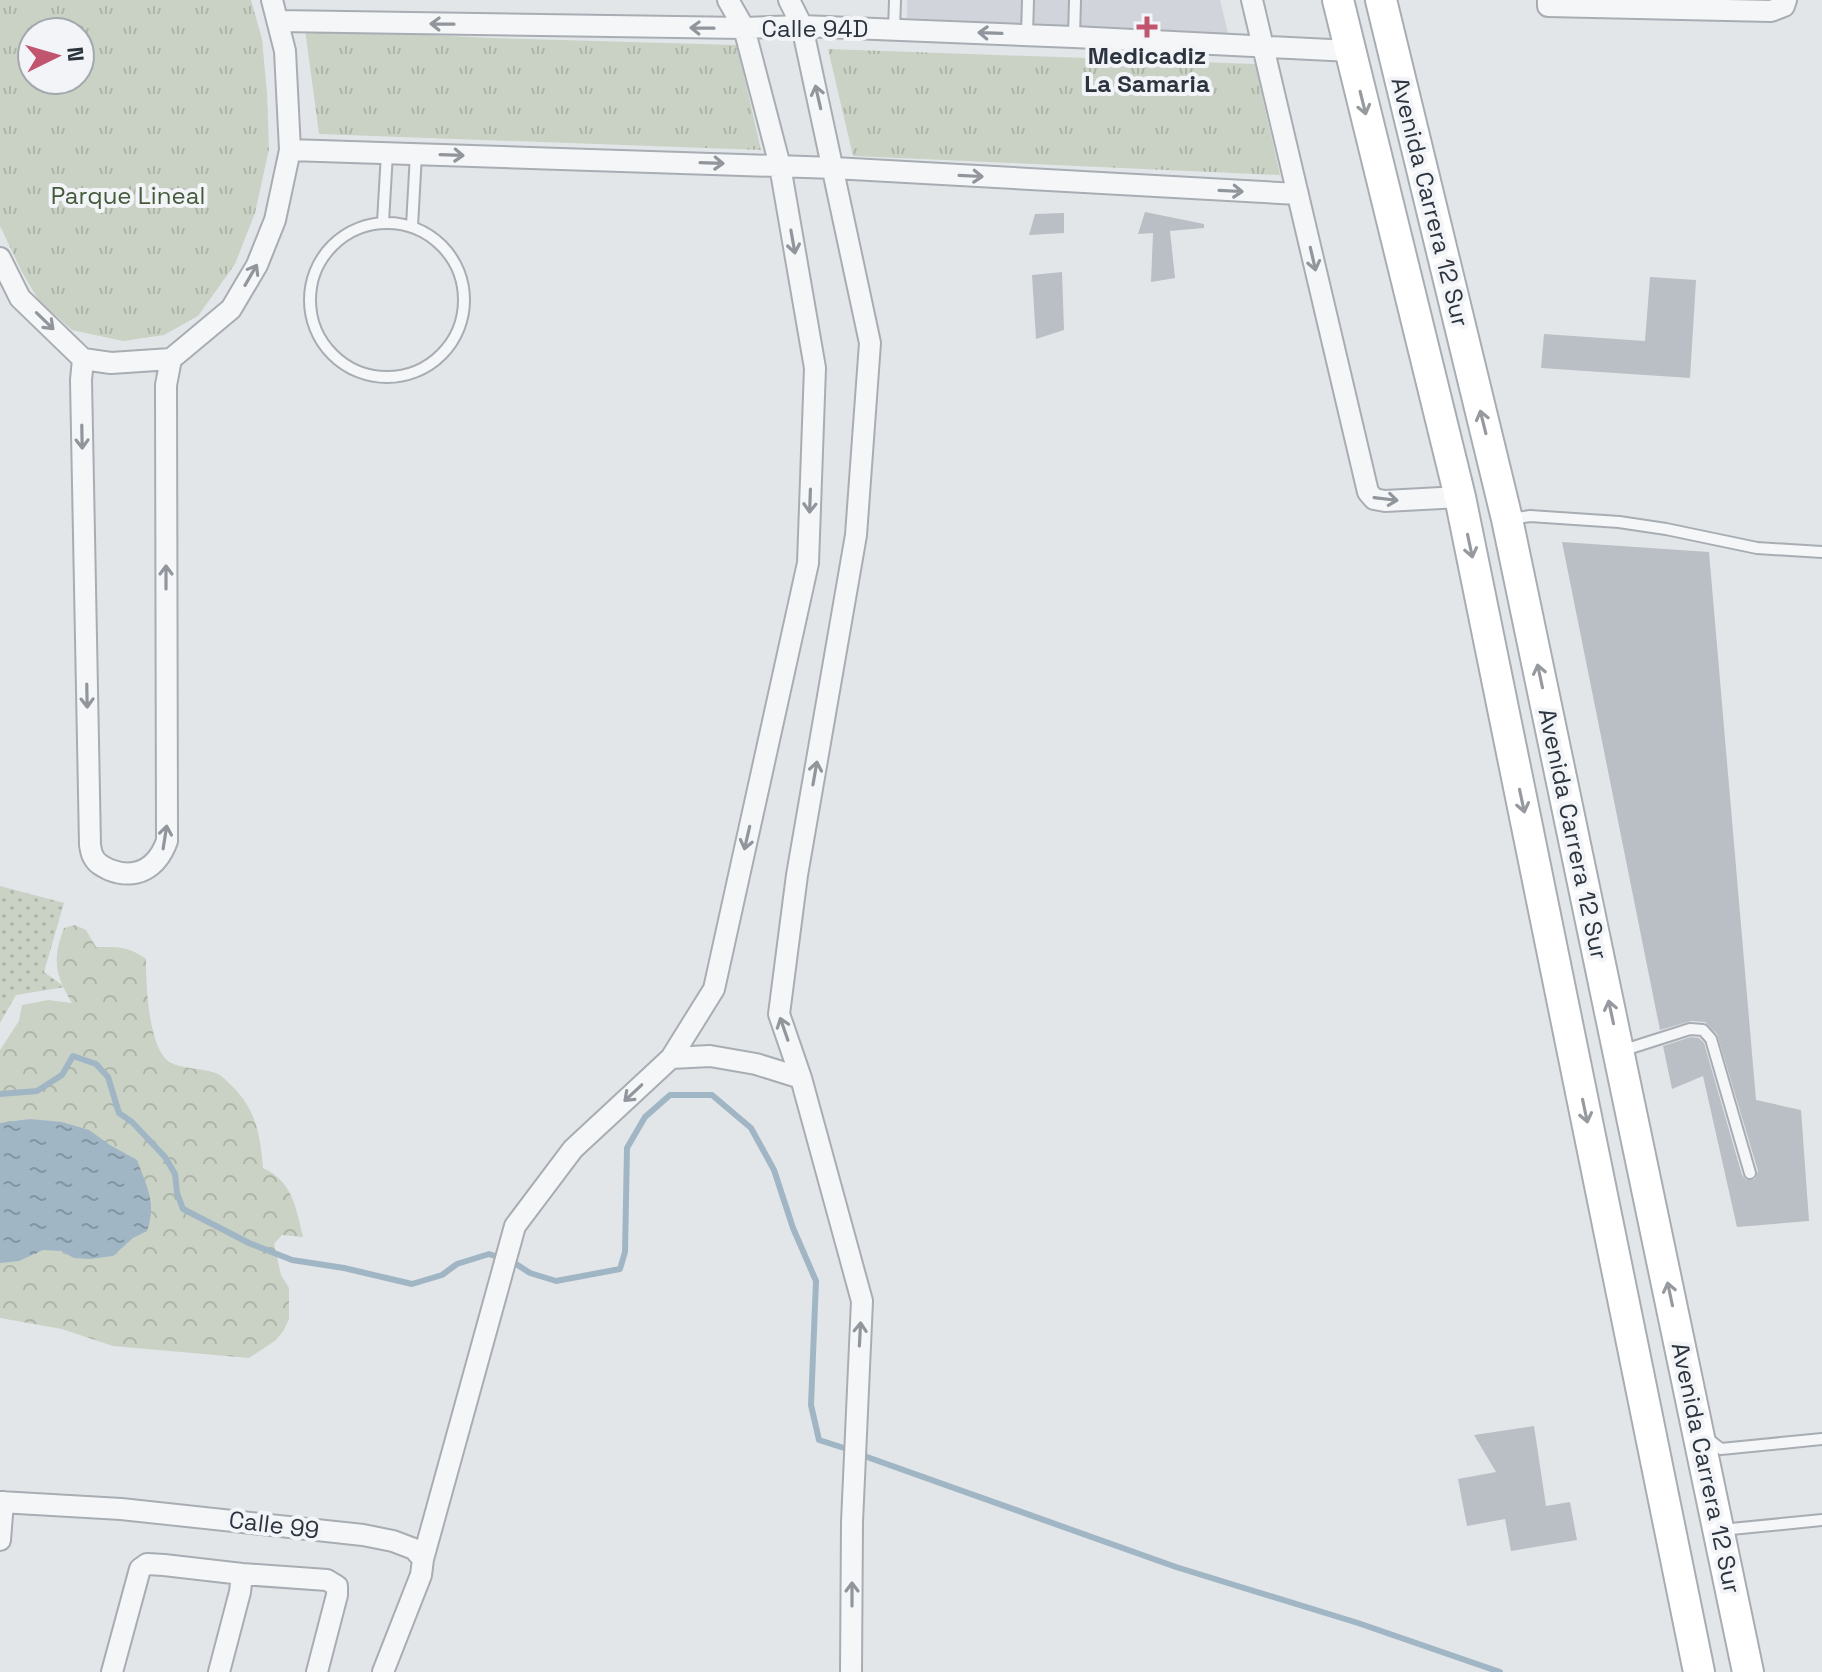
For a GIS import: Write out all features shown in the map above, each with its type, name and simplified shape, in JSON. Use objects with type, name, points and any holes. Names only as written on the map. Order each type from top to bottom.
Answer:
[{"type":"street","points":[[0,258],[20,298],[83,359],[111,363],[171,359],[231,309],[257,265],[275,220],[290,150],[285,51],[272,0]]},
{"type":"street","points":[[383,1672],[421,1575],[515,1226],[573,1149],[671,1058],[714,989],[808,563],[815,368],[780,166],[744,28],[728,0]]},
{"type":"street","points":[[789,0],[802,26],[870,343],[856,535],[797,875],[779,1014],[801,1078],[862,1301],[852,1522],[851,1672]]},
{"type":"street","points":[[1252,0],[1368,492],[1374,499],[1385,501],[1460,497]]},
{"type":"street","name":"Avenida Carrera 12 Sur","points":[[1338,0],[1460,497],[1699,1672]]},
{"type":"street","name":"Avenida Carrera 12 Sur","points":[[1381,0],[1507,519],[1748,1672]]},
{"type":"street","points":[[1548,0],[1548,6],[1664,4],[1771,11],[1784,6],[1786,0]]},
{"type":"street","name":"Calle 94D","points":[[279,21],[744,28],[802,26],[1351,51]]},
{"type":"street","points":[[290,150],[834,168],[1298,194]]},
{"type":"street","points":[[83,359],[90,845],[94,859],[103,867],[120,873],[134,873],[149,867],[162,855],[167,841],[166,385],[171,359]]},
{"type":"street","points":[[671,1058],[710,1056],[756,1064],[801,1078]]},
{"type":"street","points":[[0,1540],[2,1502]]},
{"type":"street","name":"Calle 99","points":[[2,1502],[151,1512],[363,1535],[414,1549],[423,1559]]},
{"type":"street","points":[[112,1672],[140,1569],[147,1564],[327,1580],[337,1586],[317,1672]]},
{"type":"street","points":[[219,1672],[242,1574]]},
{"type":"lane","points":[[894,30],[895,0]]},
{"type":"lane","points":[[1027,35],[1028,0]]},
{"type":"lane","points":[[1074,37],[1075,0]]},
{"type":"lane","points":[[383,222],[387,153]]},
{"type":"lane","points":[[412,226],[416,154]]},
{"type":"lane","points":[[383,222],[412,226],[440,243],[458,270],[465,302],[457,334],[437,360],[409,375],[376,377],[346,367],[322,344],[310,313],[312,281],[326,251],[351,231],[383,222]]},
{"type":"lane","points":[[1507,519],[1530,516],[1619,522],[1757,548],[1822,552]]},
{"type":"lane","points":[[1619,1051],[1690,1029],[1703,1030],[1711,1039],[1750,1173]]},
{"type":"lane","points":[[1698,1431],[1721,1449],[1822,1439]]},
{"type":"lane","points":[[1719,1530],[1822,1520]]},
{"type":"shaded area","name":"Medicadiz La Samaria","points":[[907,0],[1220,0],[1229,37],[907,18]]},
{"type":"green space","name":"Parque Lineal","points":[[0,0],[251,0],[262,39],[269,149],[255,213],[235,264],[198,316],[164,335],[123,341],[72,330],[39,301],[0,226]]},
{"type":"green space","points":[[305,29],[737,45],[761,150],[319,134]]},
{"type":"green space","points":[[828,49],[1255,64],[1280,175],[853,156]]},
{"type":"green space","points":[[0,886],[64,903],[44,972],[65,987],[16,995],[0,1023]]},
{"type":"green space","points":[[75,925],[86,930],[96,947],[128,949],[146,959],[152,1028],[161,1053],[173,1064],[218,1074],[239,1093],[255,1122],[263,1168],[281,1181],[292,1197],[303,1237],[282,1235],[274,1244],[281,1275],[289,1288],[289,1319],[276,1340],[249,1358],[113,1346],[62,1329],[0,1318],[0,1050],[19,1021],[22,1005],[48,1000],[72,1003],[59,975],[57,958],[64,928]]},
{"type":"water","points":[[30,1119],[62,1122],[89,1130],[137,1160],[151,1203],[147,1231],[133,1238],[113,1256],[74,1258],[61,1251],[43,1250],[19,1261],[0,1263],[0,1123]]},
{"type":"building","points":[[1145,212],[1204,224],[1204,228],[1170,231],[1175,278],[1151,282],[1153,233],[1138,234]]},
{"type":"building","points":[[1064,213],[1064,233],[1029,235],[1035,214]]},
{"type":"building","points":[[1062,272],[1064,330],[1036,339],[1032,275]]},
{"type":"building","points":[[1650,277],[1696,280],[1690,378],[1541,368],[1544,334],[1645,341]]},
{"type":"building","points":[[1562,542],[1709,552],[1756,1100],[1801,1110],[1809,1221],[1737,1227],[1703,1076],[1672,1089],[1663,1046],[1691,1037],[1699,1038],[1704,1043],[1742,1175],[1747,1180],[1755,1179],[1758,1171],[1717,1034],[1705,1022],[1691,1021],[1660,1030]]},
{"type":"building","points":[[1534,1426],[1546,1506],[1570,1502],[1577,1540],[1511,1551],[1505,1519],[1467,1526],[1458,1479],[1496,1472],[1474,1435]]},
{"type":"waterway","points":[[0,1094],[37,1091],[62,1075],[73,1056],[96,1064],[108,1077],[119,1113],[132,1122],[165,1157],[175,1174],[183,1209],[249,1243],[292,1260],[412,1284],[442,1275],[457,1264],[489,1254],[556,1281],[620,1269],[625,1252],[627,1148],[645,1117],[670,1095],[712,1095],[751,1128],[774,1170],[793,1228],[816,1281],[811,1405],[819,1440],[844,1448]]},
{"type":"waterway","points":[[867,1457],[1176,1567],[1358,1623],[1500,1672]]},
{"type":"place","name":"Medicadiz La Samaria","points":[[1147,27]]}]
